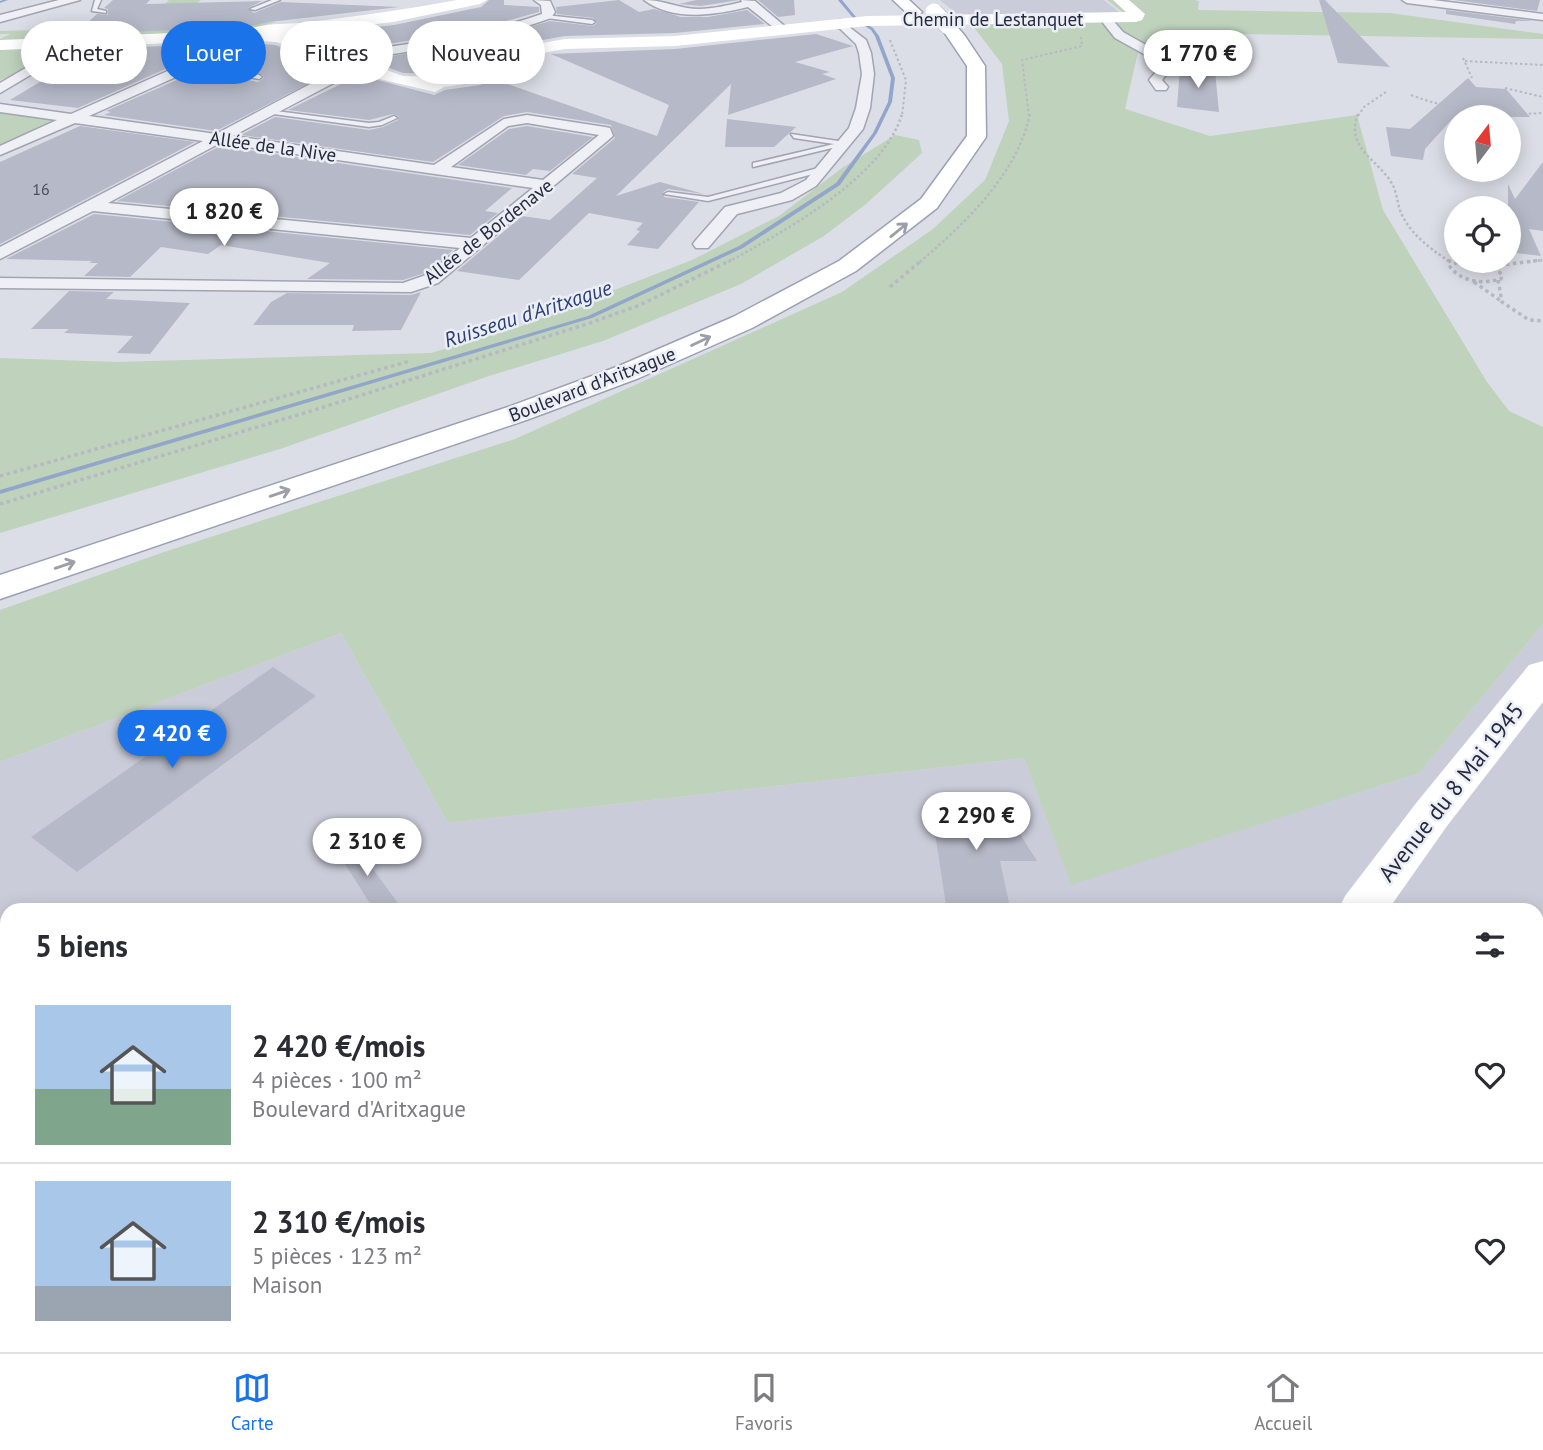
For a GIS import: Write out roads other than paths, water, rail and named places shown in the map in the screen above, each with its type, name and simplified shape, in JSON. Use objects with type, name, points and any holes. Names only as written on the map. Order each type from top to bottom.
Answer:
[{"type":"main road","points":[[365,21],[480,0]]},
{"type":"main road","name":"Boulevard d'Aritxague","points":[[0,587],[506,416],[668,356],[793,298],[883,243],[927,205],[957,170],[975,137],[982,106],[980,78],[969,53],[929,15],[900,0]]},
{"type":"main road","name":"Chemin de Lestanquet","points":[[776,30],[860,21],[1136,17],[1137,14],[1120,0]]},
{"type":"main road","name":"Boulevard d'Aritxague","points":[[65,538],[483,401],[648,338],[760,291],[810,264],[867,227],[899,200],[919,180],[943,146],[956,110],[957,85],[929,15]]},
{"type":"main road","points":[[147,39],[248,35],[265,27],[280,33]]},
{"type":"main road","points":[[545,48],[675,41],[776,30]]},
{"type":"main road","points":[[545,53],[683,47],[776,30]]},
{"type":"main road","points":[[0,44],[21,43]]},
{"type":"main road","points":[[422,84],[443,88],[485,84]]},
{"type":"main road","name":"Avenue du 8 Mai 1945","points":[[1366,903],[1432,814],[1543,675]]},
{"type":"street","points":[[0,19],[75,0]]},
{"type":"street","points":[[393,50],[448,42],[519,26],[547,16],[549,7],[539,0]]},
{"type":"street","points":[[649,0],[688,12],[715,11],[749,2],[776,30]]},
{"type":"street","points":[[1407,0],[1543,17]]},
{"type":"street","points":[[1106,19],[1119,35],[1165,61],[1167,66],[1155,79],[1161,87]]},
{"type":"street","points":[[702,244],[731,211],[786,197],[811,183],[856,130],[863,108],[868,74],[860,21]]},
{"type":"street","points":[[0,89],[21,76]]},
{"type":"street","points":[[0,151],[161,79]]},
{"type":"street","points":[[0,254],[321,84]]},
{"type":"street","name":"Allée de la Nive","points":[[0,108],[546,185]]},
{"type":"street","name":"Allée de Bordenave","points":[[0,283],[405,288],[432,279],[606,136],[605,131],[527,119],[515,120],[504,123],[438,169]]},
{"type":"street","points":[[90,206],[476,244]]},
{"type":"lane","points":[[98,0],[94,10],[104,12]]},
{"type":"lane","points":[[253,9],[277,0]]},
{"type":"lane","points":[[547,16],[592,22]]},
{"type":"lane","points":[[268,112],[369,125],[394,118]]},
{"type":"lane","points":[[794,136],[845,144]]},
{"type":"lane","points":[[756,165],[845,144]]},
{"type":"lane","points":[[668,194],[708,199],[822,169]]},
{"type":"waterway","points":[[0,2],[6,0]]},
{"type":"waterway","name":"Ruisseau d'Aritxague","points":[[0,492],[590,317],[741,247],[838,184],[875,133],[890,102],[893,78],[877,36],[872,29],[855,18],[840,0]]}]
